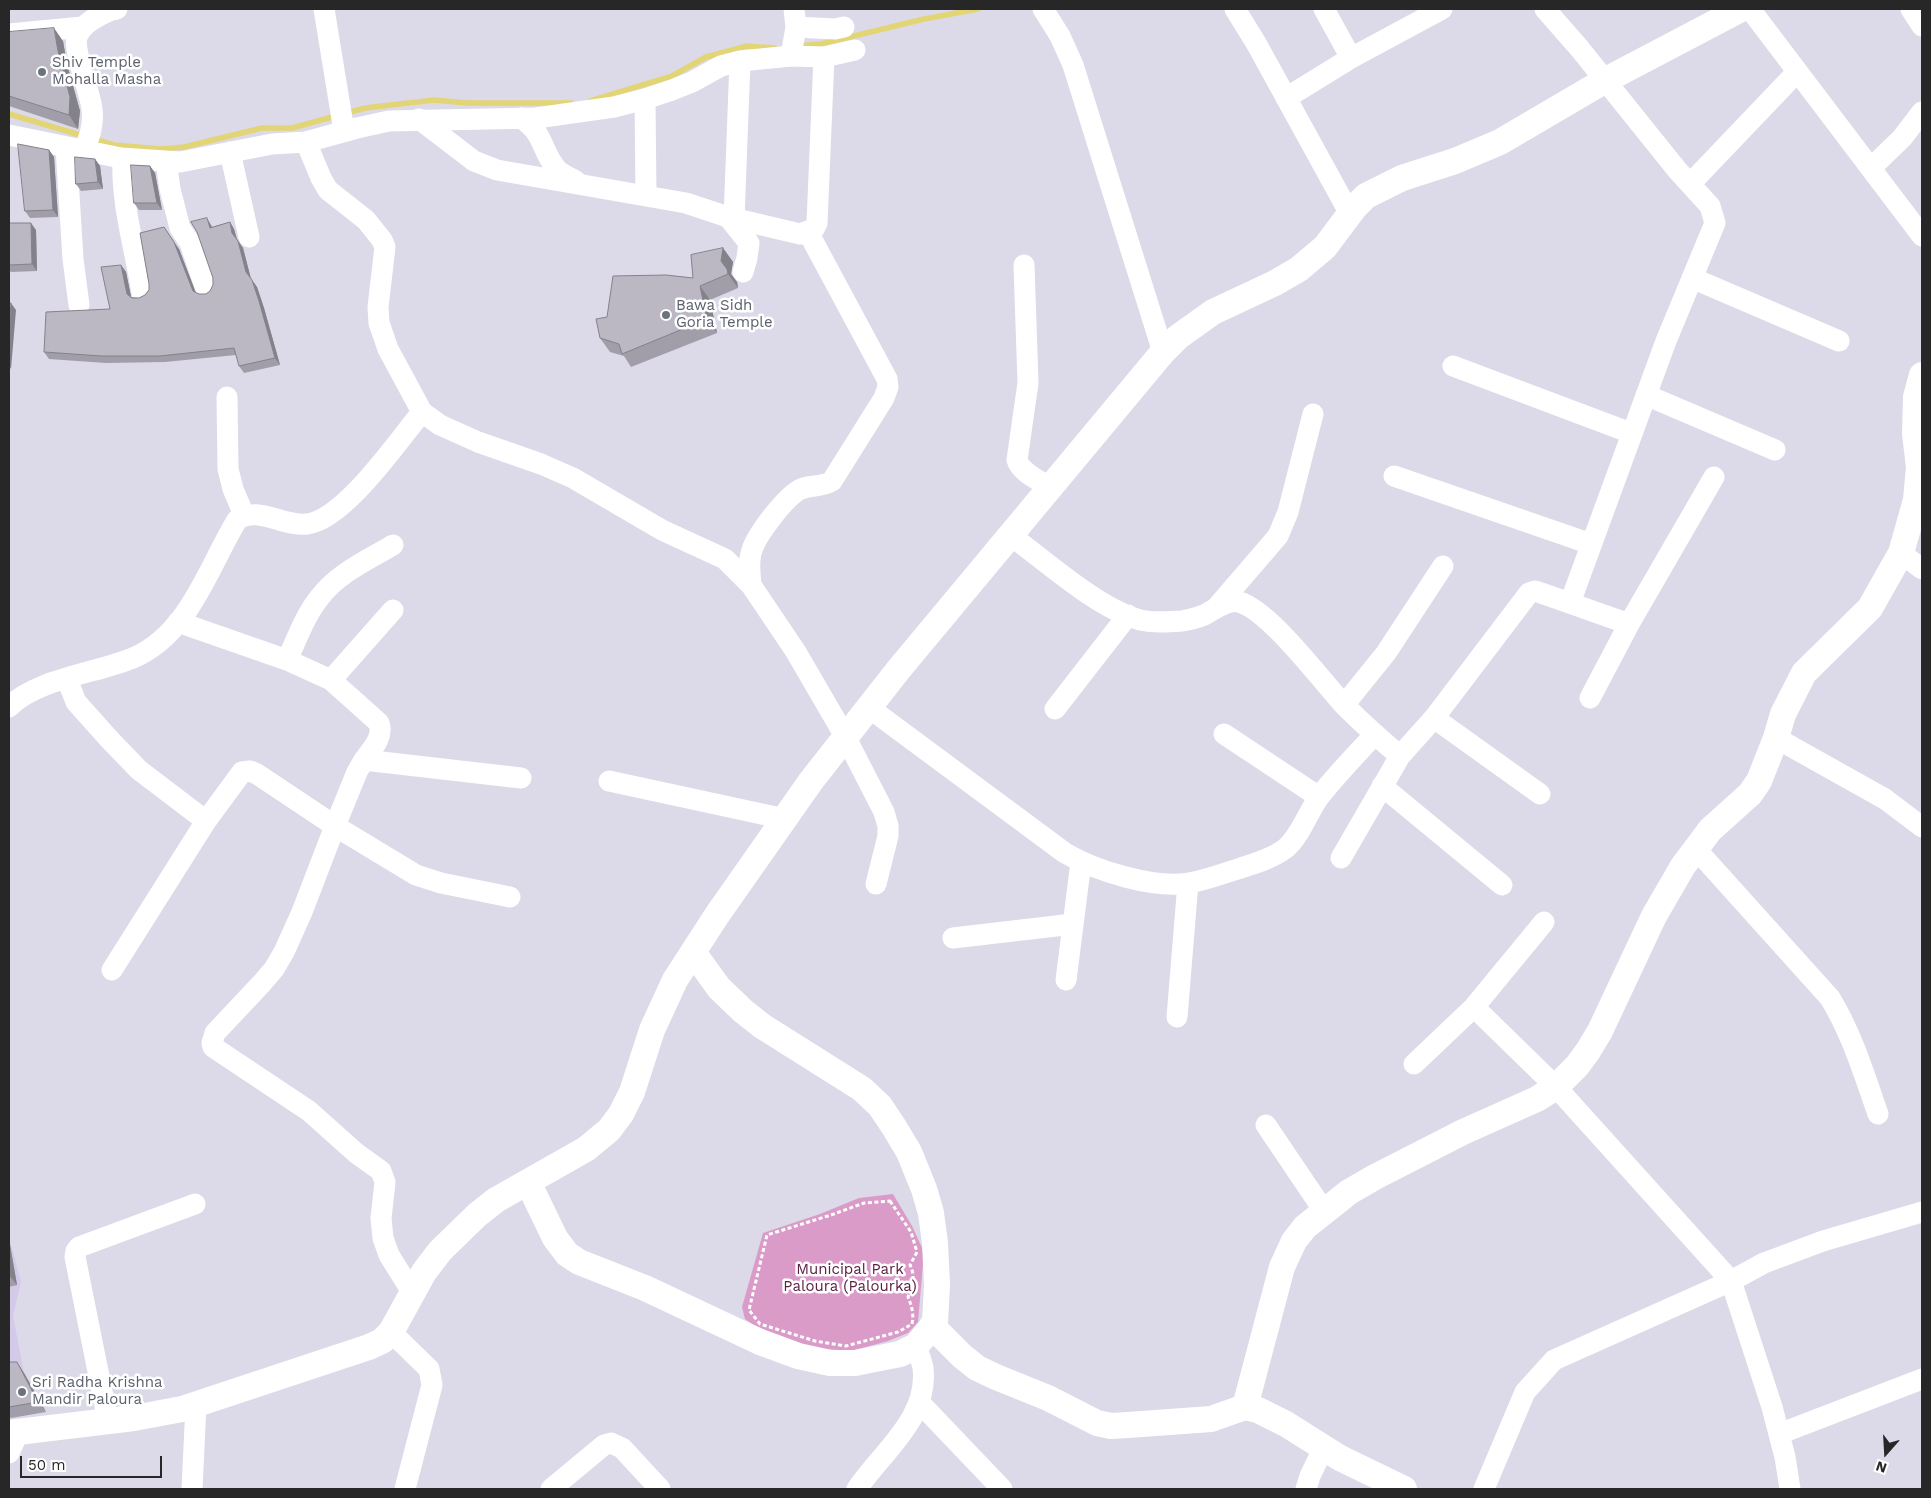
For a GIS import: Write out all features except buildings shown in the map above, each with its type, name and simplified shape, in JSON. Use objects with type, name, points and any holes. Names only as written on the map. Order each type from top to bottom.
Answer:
[{"type":"street","points":[[80,305],[74,259],[82,142],[92,110],[76,43],[83,27],[100,15],[117,9]]},
{"type":"street","points":[[324,9],[342,120]]},
{"type":"street","points":[[1043,9],[1060,36],[1073,65],[1163,352]]},
{"type":"street","points":[[1235,9],[1350,214]]},
{"type":"street","points":[[1324,9],[1351,58]]},
{"type":"street","points":[[1286,98],[1351,58],[1442,9]]},
{"type":"street","points":[[1545,9],[1580,49],[1678,172],[1691,183],[1710,206],[1714,214],[1715,223],[1666,341],[1570,603]]},
{"type":"street","points":[[12,1440],[108,1421],[160,1414],[196,1405],[382,1341],[392,1332],[412,1292],[440,1251],[470,1221],[496,1200],[586,1149],[609,1130],[621,1114],[632,1092],[652,1030],[675,980],[716,915],[811,782],[868,707],[1163,352],[1178,337],[1213,312],[1275,284],[1299,269],[1325,247],[1366,196],[1381,187],[1486,148],[1604,81],[1741,9]]},
{"type":"street","points":[[1750,9],[1922,236]]},
{"type":"street","points":[[1911,9],[1922,26]]},
{"type":"street","points":[[9,34],[83,27]]},
{"type":"street","points":[[9,135],[82,142],[124,159],[191,161],[272,144],[306,142],[342,120],[536,118],[614,107],[645,99],[692,82],[721,66],[740,61],[793,36],[844,27]]},
{"type":"street","points":[[793,36],[824,57],[855,50]]},
{"type":"street","points":[[419,119],[474,161],[497,170],[686,203],[731,218],[800,234],[814,229],[817,223],[824,57]]},
{"type":"street","points":[[740,61],[731,218],[749,242],[743,272]]},
{"type":"street","points":[[1691,183],[1797,72]]},
{"type":"street","points":[[645,99],[646,196]]},
{"type":"street","points":[[1871,168],[1902,138],[1922,112]]},
{"type":"street","points":[[521,118],[538,132],[556,167],[565,176],[585,185]]},
{"type":"street","points":[[306,142],[328,190],[366,220],[382,240],[385,247],[378,307],[379,323],[388,350],[422,412],[440,425],[478,442],[541,464],[573,478],[656,527],[725,559],[751,585],[796,652],[846,738],[884,812],[888,826],[886,846],[876,884]]},
{"type":"street","points":[[230,152],[249,237]]},
{"type":"street","points":[[124,159],[123,176],[126,207],[142,293]]},
{"type":"street","points":[[166,161],[170,189],[180,228],[190,243],[206,289]]},
{"type":"street","points":[[751,585],[750,560],[752,548],[760,534],[772,517],[800,489],[827,484],[832,481],[884,398],[888,387],[887,379],[808,232]]},
{"type":"street","points":[[1024,265],[1029,359],[1028,383],[1017,460],[1018,466],[1050,488]]},
{"type":"street","points":[[1692,278],[1839,341]]},
{"type":"street","points":[[1453,366],[1631,433]]},
{"type":"street","points":[[1245,1407],[1282,1267],[1294,1240],[1305,1228],[1349,1192],[1391,1168],[1463,1132],[1521,1107],[1556,1087],[1576,1066],[1600,1032],[1654,916],[1695,848],[1710,830],[1750,794],[1759,782],[1783,714],[1804,674],[1870,608],[1901,553],[1916,500],[1919,437],[1916,397],[1922,375]]},
{"type":"street","points":[[1646,395],[1775,450]]},
{"type":"street","points":[[227,398],[228,468],[233,489],[244,515]]},
{"type":"street","points":[[9,706],[16,700],[43,686],[133,658],[158,642],[178,622],[204,583],[237,520],[244,515],[253,514],[289,524],[307,524],[321,520],[339,509],[354,495],[422,412]]},
{"type":"street","points":[[1214,610],[1278,536],[1288,512],[1314,414]]},
{"type":"street","points":[[1394,476],[1591,544]]},
{"type":"street","points":[[1590,698],[1629,624],[1714,477]]},
{"type":"street","points":[[1010,535],[1097,600],[1128,616],[1142,620],[1162,622],[1185,620],[1202,616],[1230,601],[1240,602],[1266,619],[1289,642],[1344,705],[1400,756]]},
{"type":"street","points":[[288,660],[320,596],[352,569],[393,545]]},
{"type":"street","points":[[1901,553],[1922,569]]},
{"type":"street","points":[[1344,705],[1386,653],[1443,566]]},
{"type":"street","points":[[1341,858],[1400,756],[1434,718],[1529,593],[1535,592],[1629,624]]},
{"type":"street","points":[[331,680],[393,610]]},
{"type":"street","points":[[1055,709],[1128,616]]},
{"type":"street","points":[[178,622],[288,660],[331,680],[379,722],[381,728],[380,735],[357,772],[302,912],[284,952],[274,969],[215,1033],[212,1043],[214,1047],[308,1111],[356,1153],[381,1171],[385,1182],[381,1218],[383,1238],[389,1255],[412,1292]]},
{"type":"street","points":[[67,679],[76,702],[139,770],[206,821]]},
{"type":"street","points":[[868,707],[1065,853],[1081,862],[1115,874],[1170,884],[1208,879],[1263,860],[1286,848],[1319,797],[1375,734]]},
{"type":"street","points":[[1434,718],[1540,794]]},
{"type":"street","points":[[1224,734],[1319,797]]},
{"type":"street","points":[[1776,738],[1885,799],[1922,827]]},
{"type":"street","points":[[364,760],[521,778]]},
{"type":"street","points":[[112,970],[206,821],[242,772],[250,771],[416,875],[442,883],[510,897]]},
{"type":"street","points":[[610,781],[785,819]]},
{"type":"street","points":[[1382,786],[1502,885]]},
{"type":"street","points":[[1695,848],[1830,998],[1842,1017],[1852,1039],[1878,1114]]},
{"type":"street","points":[[1066,980],[1081,862]]},
{"type":"street","points":[[1177,1017],[1188,883]]},
{"type":"street","points":[[1414,1064],[1474,1007],[1544,922]]},
{"type":"street","points":[[954,938],[1073,924]]},
{"type":"street","points":[[528,1182],[555,1238],[567,1254],[579,1262],[645,1288],[760,1342],[798,1356],[830,1363],[855,1363],[880,1359],[900,1354],[916,1346],[935,1323],[937,1285],[935,1242],[931,1213],[924,1189],[909,1152],[894,1127],[880,1106],[862,1089],[762,1026],[744,1011],[719,988],[693,952]]},
{"type":"street","points":[[1474,1007],[1556,1087],[1731,1281],[1779,1434],[1790,1489]]},
{"type":"street","points":[[1266,1125],[1324,1211]]},
{"type":"street","points":[[108,1421],[75,1257],[76,1250],[79,1247],[195,1204]]},
{"type":"street","points":[[1484,1489],[1525,1392],[1554,1360],[1796,1250],[1922,1212]]},
{"type":"street","points":[[932,1326],[962,1356],[978,1368],[1048,1398],[1097,1423],[1111,1426],[1211,1419],[1245,1407],[1258,1410],[1286,1424],[1323,1448],[1404,1489]]},
{"type":"street","points":[[392,1332],[429,1369],[432,1385],[405,1489]]},
{"type":"street","points":[[857,1489],[882,1456],[896,1442],[910,1422],[919,1402],[923,1368],[916,1346]]},
{"type":"street","points":[[1779,1434],[1922,1379]]},
{"type":"street","points":[[919,1402],[1002,1489]]},
{"type":"street","points":[[192,1489],[196,1405]]},
{"type":"street","points":[[550,1489],[604,1445],[611,1443],[622,1448],[660,1489]]},
{"type":"street","points":[[1306,1489],[1323,1448]]},
{"type":"path","points":[[890,1201],[911,1232],[917,1252],[910,1265],[914,1273],[913,1284],[908,1297],[912,1308],[912,1324],[898,1332],[846,1346],[815,1341],[760,1324],[749,1310],[767,1234],[831,1216],[864,1203],[890,1201]]},
{"type":"shaded area","points":[[9,1237],[21,1282],[13,1316],[24,1373],[9,1372]]},
{"type":"green space","name":"Municipal Park Paloura (Palourka)","points":[[893,1194],[912,1226],[924,1252],[918,1322],[908,1333],[888,1341],[851,1351],[813,1348],[755,1326],[745,1319],[742,1307],[763,1233],[820,1214],[859,1198]]},
{"type":"waterway","points":[[797,46],[821,44],[924,19],[978,9]]},
{"type":"waterway","points":[[590,101],[672,76],[706,57],[747,46],[775,48]]},
{"type":"waterway","points":[[9,114],[114,145],[161,149],[184,147],[262,128],[292,128],[365,108],[434,100],[467,103],[571,103]]},
{"type":"place","name":"Shiv Temple Mohalla Masha","points":[[42,72]]},
{"type":"place","name":"Bawa Sidh Goria Temple","points":[[666,315]]},
{"type":"place","name":"Sri Radha Krishna Mandir Paloura","points":[[22,1392]]}]
